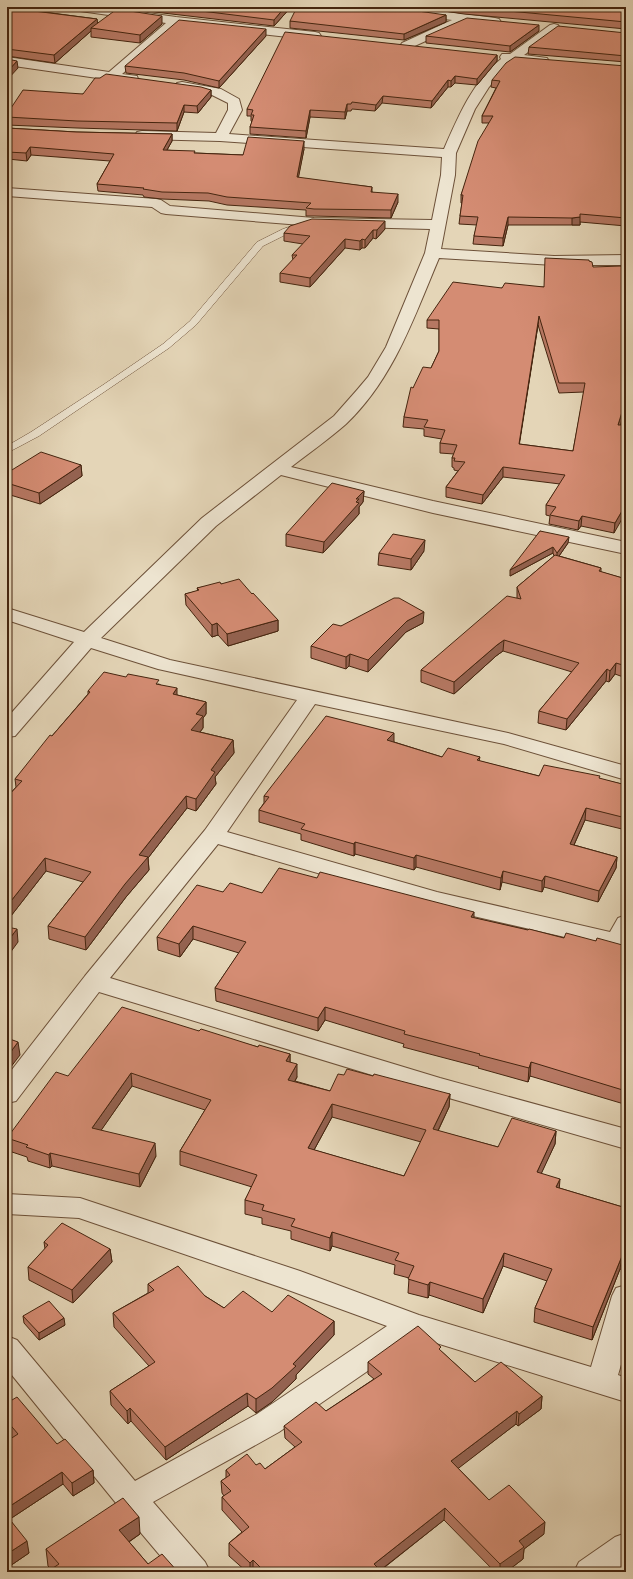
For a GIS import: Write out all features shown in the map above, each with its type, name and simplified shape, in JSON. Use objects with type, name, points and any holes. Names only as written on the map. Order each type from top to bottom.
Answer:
[{"type":"street","points":[[80,7],[176,21],[327,37]]},
{"type":"street","points":[[382,7],[509,23]]},
{"type":"street","points":[[406,46],[464,18]]},
{"type":"street","points":[[112,77],[176,21]]},
{"type":"street","points":[[7,731],[87,640],[209,522],[240,496],[278,469],[340,420],[375,379],[394,348],[433,253],[448,175],[449,153],[468,109],[484,85],[504,63],[558,28],[539,26]]},
{"type":"street","points":[[390,44],[427,48]]},
{"type":"street","points":[[491,56],[558,62]]},
{"type":"street","points":[[7,61],[141,80]]},
{"type":"street","points":[[170,84],[221,94],[234,102],[235,110],[220,137]]},
{"type":"street","points":[[133,135],[220,137],[449,153]]},
{"type":"street","points":[[7,192],[156,203],[166,210],[314,222],[439,226]]},
{"type":"street","points":[[433,253],[547,261],[586,262],[626,260]]},
{"type":"street","points":[[278,469],[433,507],[626,548]]},
{"type":"street","points":[[7,614],[165,665],[508,739],[626,773]]},
{"type":"street","points":[[7,1094],[94,982],[213,835],[310,696]]},
{"type":"street","points":[[213,835],[434,899],[623,936]]},
{"type":"street","points":[[94,982],[437,1086],[626,1139]]},
{"type":"street","points":[[7,1204],[80,1208],[290,1279],[413,1324],[614,1387],[626,1296]]},
{"type":"street","points":[[131,1499],[268,1423],[413,1324]]},
{"type":"street","points":[[7,1348],[131,1499],[194,1572]]},
{"type":"street","points":[[590,1572],[626,1547]]},
{"type":"lane","points":[[7,450],[35,434],[107,387],[166,346],[193,323],[260,244],[286,231],[314,222]]},
{"type":"building","points":[[7,7],[40,7],[34,11],[97,19],[54,55],[7,49]]},
{"type":"building","points":[[169,7],[285,7],[274,20]]},
{"type":"building","points":[[297,7],[390,7],[446,15],[404,34],[290,21]]},
{"type":"building","points":[[466,7],[626,7],[626,22]]},
{"type":"building","points":[[117,9],[162,16],[140,35],[91,28]]},
{"type":"building","points":[[467,18],[539,25],[510,46],[426,36]]},
{"type":"building","points":[[179,20],[266,29],[219,81],[184,73],[125,66]]},
{"type":"building","points":[[558,26],[626,33],[626,56],[529,47]]},
{"type":"building","points":[[285,32],[497,55],[477,79],[455,76],[451,81],[448,80],[432,101],[383,96],[376,105],[352,102],[351,104],[347,104],[345,112],[310,110],[306,131],[250,127],[254,115],[251,115],[253,110],[247,109]]},
{"type":"building","points":[[515,57],[626,66],[626,218],[580,214],[580,217],[572,218],[508,217],[503,238],[474,236],[478,217],[460,216],[463,195],[461,195],[478,141],[493,116],[482,116],[500,81],[492,80],[506,63]]},
{"type":"building","points":[[7,59],[17,61],[7,72]]},
{"type":"building","points":[[106,74],[201,87],[211,90],[197,106],[184,105],[177,123],[77,121],[7,117],[7,114],[23,90],[83,94],[95,78],[100,78]]},
{"type":"building","points":[[7,128],[76,132],[172,134],[163,150],[195,151],[194,153],[243,155],[248,137],[304,141],[297,177],[372,187],[371,192],[398,194],[391,210],[314,209],[306,208],[311,203],[227,197],[208,193],[162,192],[143,189],[144,188],[97,184],[114,154],[30,147],[26,153],[7,152]]},
{"type":"building","points":[[312,219],[385,221],[377,230],[373,230],[365,240],[362,239],[360,241],[345,239],[310,278],[280,273],[297,255],[292,255],[310,236],[284,233],[290,226]]},
{"type":"building","points":[[545,258],[589,260],[592,262],[593,267],[621,266],[623,270],[626,271],[626,399],[618,425],[626,425],[624,442],[626,442],[626,504],[615,523],[582,516],[579,521],[550,515],[556,507],[546,505],[565,475],[503,467],[483,495],[446,487],[465,462],[454,461],[455,458],[452,458],[457,445],[440,443],[445,430],[424,427],[428,420],[404,417],[411,387],[413,388],[423,367],[431,368],[439,351],[439,320],[427,320],[453,282],[502,288],[505,283],[544,287]],"holes":[[[539,316],[559,383],[585,383],[573,451],[519,444]]]},
{"type":"building","points":[[41,452],[81,465],[39,493],[7,483],[7,473]]},
{"type":"building","points":[[332,483],[364,491],[356,499],[359,499],[356,502],[359,503],[324,542],[286,534]]},
{"type":"building","points":[[540,531],[569,537],[557,553],[553,547],[510,570]]},
{"type":"building","points":[[393,534],[425,540],[411,559],[379,553]]},
{"type":"building","points":[[555,555],[601,568],[599,571],[626,579],[624,583],[626,583],[626,666],[616,663],[610,671],[607,669],[567,719],[539,711],[579,663],[504,640],[454,682],[421,670],[507,596],[521,599],[517,587]]},
{"type":"building","points":[[239,579],[278,620],[227,634],[217,623],[212,625],[185,594],[199,590],[197,588]]},
{"type":"building","points":[[394,598],[399,598],[424,612],[407,621],[368,660],[350,654],[346,657],[311,646],[333,624],[341,626]]},
{"type":"building","points":[[104,672],[126,677],[128,674],[159,680],[156,684],[177,688],[173,694],[206,702],[196,714],[203,716],[191,730],[233,740],[211,770],[215,772],[196,799],[186,796],[139,855],[148,857],[125,884],[85,937],[48,926],[91,872],[45,858],[7,906],[7,797],[22,781],[15,779],[50,735],[52,736],[90,692],[88,691]]},
{"type":"building","points":[[326,716],[394,733],[387,740],[442,757],[448,748],[480,757],[477,760],[539,776],[544,765],[600,776],[599,778],[626,785],[626,818],[586,808],[570,844],[617,857],[599,891],[545,876],[542,881],[503,871],[501,878],[416,855],[414,858],[355,842],[354,844],[301,829],[305,824],[259,810],[269,797],[264,796]]},
{"type":"building","points":[[279,868],[317,878],[320,872],[474,912],[471,917],[528,930],[564,938],[566,933],[596,941],[597,938],[626,946],[626,1091],[531,1062],[529,1068],[479,1055],[480,1054],[404,1034],[405,1031],[325,1007],[318,1018],[215,988],[246,942],[193,926],[179,944],[157,937],[197,885],[223,892],[230,883],[262,893]]},
{"type":"building","points":[[7,927],[17,929],[7,942]]},
{"type":"building","points":[[122,1007],[199,1031],[201,1029],[258,1047],[259,1045],[290,1054],[286,1061],[297,1064],[288,1080],[330,1091],[338,1074],[344,1075],[347,1069],[373,1076],[374,1074],[450,1094],[433,1129],[498,1147],[512,1118],[556,1131],[537,1172],[560,1179],[556,1187],[626,1208],[626,1257],[622,1256],[593,1327],[535,1308],[552,1269],[504,1253],[483,1299],[430,1282],[428,1285],[408,1279],[414,1266],[395,1260],[399,1253],[332,1232],[330,1238],[291,1226],[295,1219],[262,1210],[264,1205],[245,1200],[257,1175],[180,1151],[211,1100],[131,1073],[92,1128],[155,1143],[139,1174],[50,1153],[49,1155],[26,1147],[28,1145],[7,1138],[56,1072],[68,1076]],"holes":[[[332,1104],[426,1130],[404,1176],[308,1148]]]},
{"type":"building","points":[[7,1038],[18,1042],[7,1057]]},
{"type":"building","points":[[62,1223],[110,1249],[72,1290],[28,1267],[48,1245],[44,1242]]},
{"type":"building","points":[[178,1266],[205,1296],[224,1308],[243,1291],[272,1312],[288,1295],[334,1321],[293,1364],[296,1366],[272,1388],[256,1399],[247,1393],[165,1447],[130,1408],[127,1411],[110,1391],[155,1362],[113,1313],[154,1290],[148,1284]]},
{"type":"building","points":[[49,1301],[64,1318],[39,1333],[23,1316]]},
{"type":"building","points":[[418,1326],[441,1347],[439,1349],[475,1382],[501,1362],[542,1396],[519,1414],[517,1411],[451,1461],[489,1500],[509,1485],[545,1522],[519,1541],[524,1547],[500,1564],[445,1508],[374,1564],[382,1572],[265,1572],[253,1560],[250,1563],[229,1543],[249,1527],[222,1497],[231,1491],[221,1481],[230,1475],[226,1470],[247,1454],[256,1465],[260,1463],[265,1469],[302,1442],[284,1426],[316,1402],[326,1411],[382,1374],[368,1362]]},
{"type":"building","points":[[17,1397],[57,1444],[65,1439],[93,1470],[72,1483],[62,1472],[7,1508],[7,1441],[18,1434],[7,1421],[7,1403]]},
{"type":"building","points":[[123,1498],[139,1517],[119,1530],[148,1564],[162,1554],[178,1572],[47,1572],[59,1564],[46,1549]]},
{"type":"building","points":[[7,1516],[27,1541],[7,1554]]}]
